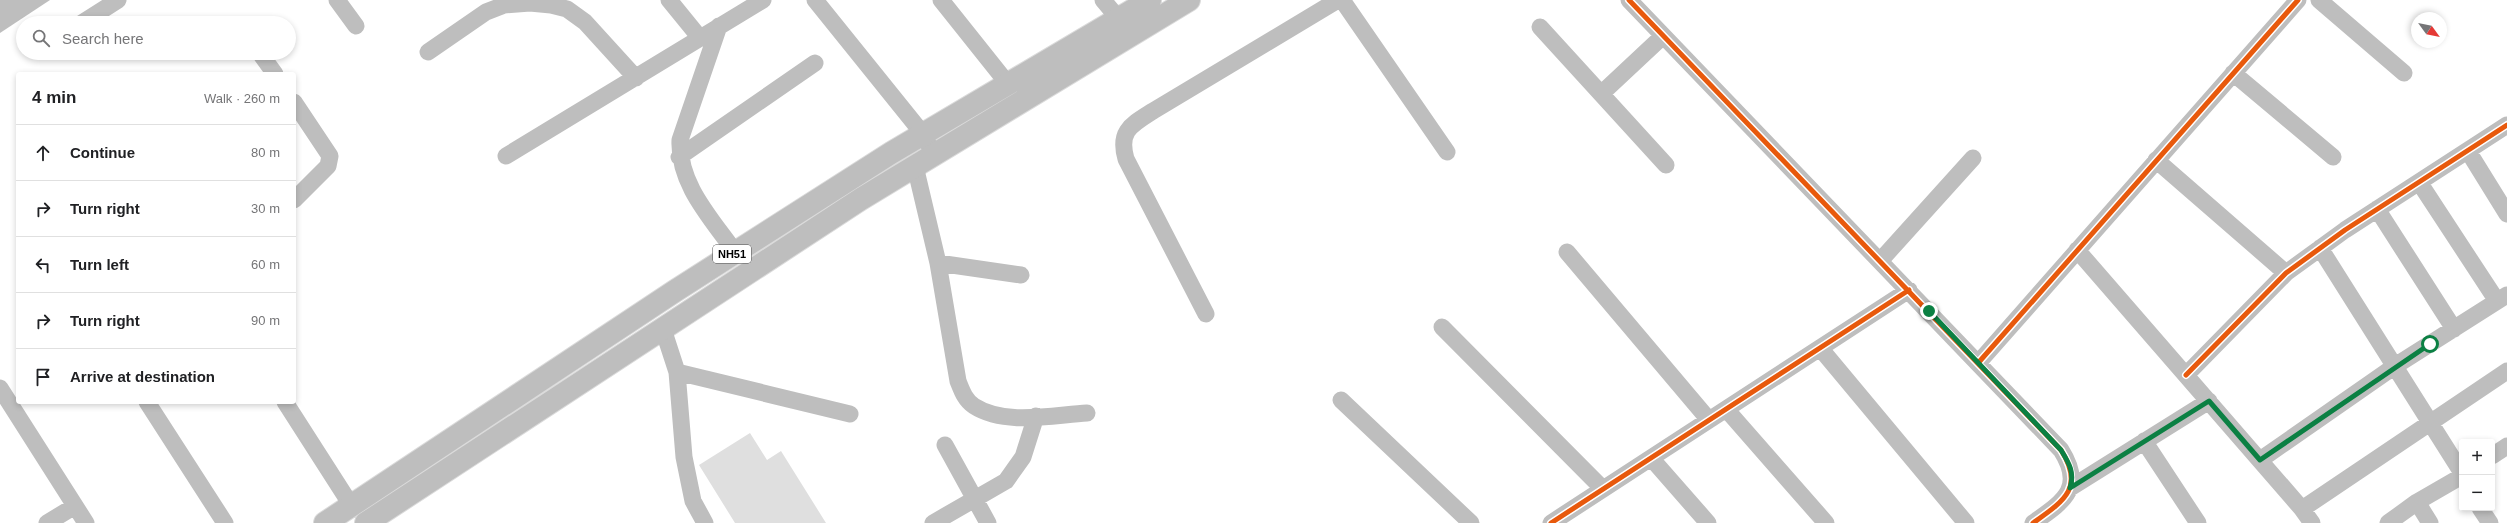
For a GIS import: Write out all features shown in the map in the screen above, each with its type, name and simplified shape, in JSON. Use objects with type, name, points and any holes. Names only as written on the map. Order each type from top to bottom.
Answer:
[{"type":"highway","name":"NH51","points":[[325,523],[735,252],[923,134],[1150,0]]},
{"type":"highway","name":"NH51","points":[[366,523],[861,199],[1189,0]]},
{"type":"street","points":[[93,16],[118,0]]},
{"type":"street","points":[[337,0],[356,26]]},
{"type":"street","points":[[669,0],[700,38]]},
{"type":"street","points":[[506,156],[763,0]]},
{"type":"street","points":[[815,0],[923,134],[934,155]]},
{"type":"street","points":[[941,0],[1008,84]]},
{"type":"street","points":[[1103,0],[1118,18]]},
{"type":"street","points":[[1206,314],[1126,159],[1122,146],[1124,135],[1132,124],[1338,0]]},
{"type":"street","points":[[1342,0],[1447,152]]},
{"type":"street","points":[[1629,0],[2061,450],[2069,463],[2074,477],[2068,494],[2053,517],[2033,523]]},
{"type":"street","points":[[1978,362],[2298,0]]},
{"type":"street","points":[[2319,0],[2404,74]]},
{"type":"street","points":[[428,52],[486,12],[504,5],[530,3],[551,5],[567,9],[586,22],[636,78]]},
{"type":"street","points":[[720,26],[680,140],[679,157],[686,178],[735,252]]},
{"type":"street","points":[[1540,26],[1666,165]]},
{"type":"street","points":[[1601,94],[1663,36]]},
{"type":"street","points":[[265,60],[274,72]]},
{"type":"street","points":[[679,157],[815,63]]},
{"type":"street","points":[[2233,73],[2333,157]]},
{"type":"street","points":[[296,105],[330,156],[328,166],[296,198]]},
{"type":"street","points":[[2186,375],[2286,272],[2377,209],[2507,125]]},
{"type":"street","points":[[2468,151],[2507,214]]},
{"type":"street","points":[[1880,261],[1973,158]]},
{"type":"street","points":[[2156,160],[2286,272]]},
{"type":"street","points":[[915,166],[938,263],[958,381],[964,396],[973,406],[990,414],[1007,417],[1087,413]]},
{"type":"street","points":[[2260,460],[2395,366],[2502,298],[2419,182]]},
{"type":"street","points":[[2377,209],[2454,329]]},
{"type":"street","points":[[2320,248],[2430,422],[2460,475]]},
{"type":"street","points":[[2077,250],[2260,460],[2312,523]]},
{"type":"street","points":[[1567,252],[1709,420]]},
{"type":"street","points":[[938,263],[1021,275]]},
{"type":"street","points":[[1558,521],[1603,489],[1909,290]]},
{"type":"street","points":[[1442,326],[1603,489]]},
{"type":"street","points":[[663,329],[677,372],[684,457],[693,501],[705,523]]},
{"type":"street","points":[[1820,348],[1966,523]]},
{"type":"street","points":[[2302,509],[2507,371]]},
{"type":"street","points":[[677,372],[850,414]]},
{"type":"street","points":[[0,388],[86,523]]},
{"type":"street","points":[[1341,400],[1471,523]]},
{"type":"street","points":[[2070,488],[2209,401]]},
{"type":"street","points":[[148,404],[225,523]]},
{"type":"street","points":[[286,404],[352,505]]},
{"type":"street","points":[[1726,409],[1826,523]]},
{"type":"street","points":[[933,523],[1006,481],[1017,468],[1036,416]]},
{"type":"street","points":[[2144,441],[2198,523]]},
{"type":"street","points":[[945,445],[988,523]]},
{"type":"street","points":[[2495,454],[2507,446]]},
{"type":"street","points":[[1651,458],[1708,523]]},
{"type":"street","points":[[2388,523],[2417,502],[2459,477]]},
{"type":"street","points":[[2417,502],[2430,523]]},
{"type":"street","points":[[47,523],[75,506]]},
{"type":"street","points":[[2482,511],[2490,523]]},
{"type":"shaded area","points":[[0,0],[50,0],[26,16],[16,16],[16,22],[0,33]]},
{"type":"building","points":[[750,433],[767,460],[781,451],[826,523],[735,523],[699,465]]},
{"type":"cycle path","points":[[1629,0],[2061,450],[2068,463],[2071,474],[2071,484],[2068,492],[2054,508],[2033,523]]},
{"type":"cycle path","points":[[1979,362],[2298,0]]},
{"type":"cycle path","points":[[2186,375],[2286,273],[2345,230],[2507,125]]},
{"type":"cycle path","points":[[1551,523],[1909,290]]},
{"type":"route","points":[[1929,311],[2061,450],[2069,463],[2074,477],[2070,488],[2209,401],[2260,460],[2395,366],[2430,344]]}]
